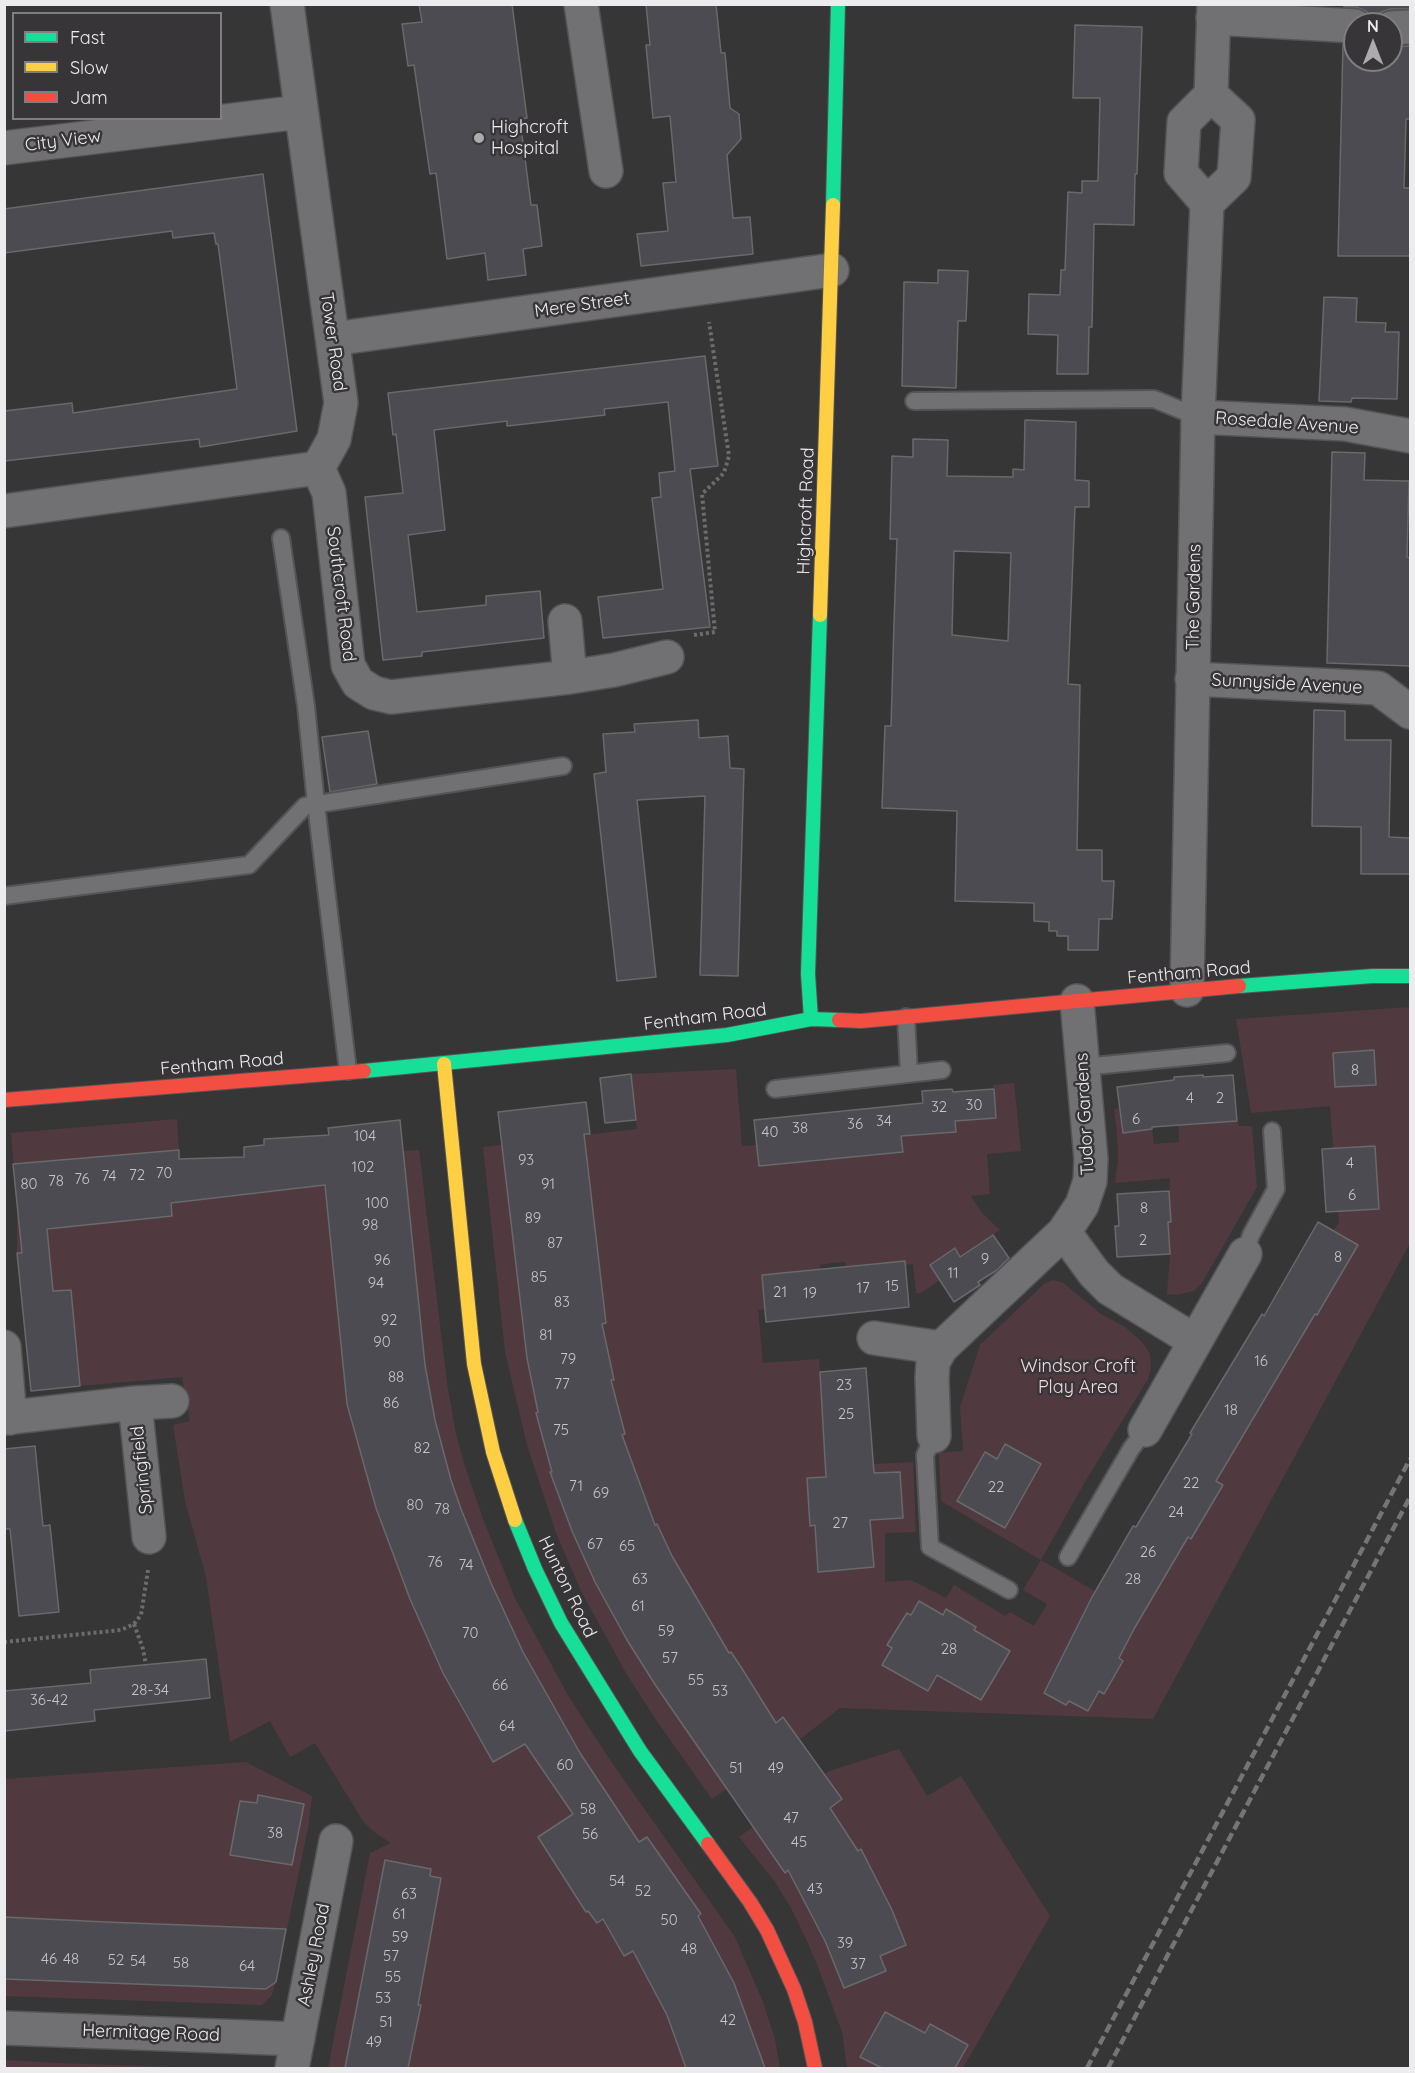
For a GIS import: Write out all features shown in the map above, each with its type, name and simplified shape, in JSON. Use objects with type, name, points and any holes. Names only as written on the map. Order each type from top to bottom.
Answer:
[{"type":"street","name":"Tower Road","points":[[287,4],[341,403],[334,439],[318,468]]},
{"type":"street","points":[[581,4],[606,171]]},
{"type":"street","name":"Highcroft Road","points":[[811,1019],[809,962],[832,270],[838,4]]},
{"type":"street","points":[[1211,95],[1238,120],[1234,177],[1207,203],[1181,173],[1184,122],[1211,95],[1213,11],[1343,25]]},
{"type":"street","name":"City View","points":[[4,148],[300,112]]},
{"type":"street","name":"The Gardens","points":[[1187,990],[1198,417],[1207,203]]},
{"type":"street","name":"Mere Street","points":[[333,339],[832,270]]},
{"type":"street","name":"Rosedale Avenue","points":[[1198,417],[1345,424],[1410,436]]},
{"type":"street","points":[[4,511],[318,468]]},
{"type":"street","name":"Southcroft Road","points":[[318,468],[329,493],[348,666],[358,683],[374,693],[391,697],[570,676],[614,670],[667,657]]},
{"type":"street","points":[[566,621],[570,676]]},
{"type":"street","name":"Sunnyside Avenue","points":[[1192,680],[1378,688],[1410,712]]},
{"type":"street","name":"Fentham Road","points":[[4,1100],[444,1064],[727,1035],[811,1019],[861,1021],[1187,990],[1373,976],[1410,976]]},
{"type":"street","name":"Tudor Gardens","points":[[940,1348],[1064,1232],[1082,1205],[1090,1181],[1091,1160],[1077,1001]]},
{"type":"street","name":"Hunton Road","points":[[444,1064],[474,1364],[494,1452],[512,1512],[535,1569],[561,1623],[640,1750],[750,1902],[767,1930],[795,1989],[815,2068]]},
{"type":"street","points":[[1064,1232],[1094,1273],[1110,1289],[1196,1341]]},
{"type":"street","points":[[1145,1430],[1245,1254]]},
{"type":"street","points":[[874,1338],[940,1348],[933,1362],[934,1436]]},
{"type":"street","name":"Springfield","points":[[4,1347],[7,1418],[135,1403],[172,1401]]},
{"type":"street","name":"Springfield","points":[[135,1403],[148,1537]]},
{"type":"street","name":"Ashley Road","points":[[295,2054],[336,1841]]},
{"type":"street","name":"Hermitage Road","points":[[4,2028],[295,2054]]},
{"type":"lane","points":[[914,401],[1154,399],[1198,417]]},
{"type":"lane","points":[[281,538],[306,706],[348,1071]]},
{"type":"lane","points":[[4,896],[249,865],[305,806],[563,766]]},
{"type":"lane","points":[[906,1017],[909,1074]]},
{"type":"lane","points":[[1083,1067],[1227,1053]]},
{"type":"lane","points":[[775,1089],[942,1070]]},
{"type":"lane","points":[[1245,1254],[1251,1235],[1276,1189],[1272,1131]]},
{"type":"lane","points":[[1068,1557],[1131,1449],[1145,1430]]},
{"type":"lane","points":[[934,1436],[925,1455],[930,1546],[1009,1590]]},
{"type":"path","points":[[667,657],[671,639],[716,632],[702,494],[724,473],[729,456],[703,288]]},
{"type":"path","points":[[4,1642],[121,1630],[134,1624],[141,1615],[147,1581],[148,1537]]},
{"type":"path","points":[[134,1624],[146,1665]]},
{"type":"green space","points":[[1410,1007],[1410,1243],[1153,1719],[840,1708],[799,1740],[712,1799],[626,1673],[581,1591],[556,1533],[527,1445],[505,1352],[483,1147],[637,1129],[631,1074],[736,1069],[742,1146],[757,1145],[759,1166],[818,1161],[900,1133],[956,1132],[955,1121],[996,1118],[993,1085],[1014,1083],[1021,1151],[987,1154],[990,1194],[971,1196],[981,1212],[1000,1230],[960,1257],[955,1249],[930,1265],[940,1280],[921,1293],[916,1293],[913,1264],[905,1265],[904,1261],[846,1266],[845,1262],[832,1263],[820,1265],[820,1270],[763,1275],[765,1309],[758,1310],[763,1363],[819,1359],[824,1430],[872,1464],[913,1462],[916,1532],[885,1533],[885,1582],[911,1580],[946,1598],[954,1585],[1005,1616],[1010,1612],[1034,1626],[1047,1604],[1023,1590],[1041,1560],[1141,1618],[1179,1552],[1171,1527],[1191,1539],[1230,1457],[1302,1338],[1300,1336],[1314,1314],[1318,1315],[1358,1245],[1333,1231],[1339,1223],[1330,1106],[1251,1113],[1236,1019]]},
{"type":"green space","points":[[1119,1108],[1123,1133],[1152,1129],[1154,1144],[1179,1142],[1178,1122],[1237,1121],[1239,1126],[1252,1126],[1257,1187],[1202,1283],[1194,1291],[1177,1295],[1167,1294],[1170,1254],[1168,1222],[1171,1222],[1170,1178],[1115,1183],[1118,1160],[1114,1109]]},
{"type":"green space","points":[[177,1119],[178,1202],[297,1189],[403,1151],[419,1150],[447,1383],[456,1434],[483,1519],[515,1598],[569,1697],[612,1763],[735,1937],[763,2002],[775,2039],[780,2068],[328,2068],[370,1853],[391,1843],[374,1832],[363,1821],[315,1743],[290,1757],[270,1721],[230,1742],[206,1577],[185,1501],[173,1425],[190,1421],[182,1377],[80,1386],[71,1290],[53,1291],[28,1252],[17,1253],[17,1205],[11,1133]]},
{"type":"green space","name":"Windsor Croft Play Area","points":[[1053,1280],[1062,1282],[1101,1314],[1125,1327],[1142,1342],[1150,1354],[1151,1368],[1148,1379],[1086,1480],[1041,1560],[941,1501],[939,1453],[963,1451],[960,1407],[980,1345],[1044,1284]]},
{"type":"green space","points":[[899,1749],[927,1796],[961,1776],[1050,1916],[963,2068],[847,2068],[842,2032],[805,1937],[775,1882],[739,1837],[829,1771]]},
{"type":"green space","points":[[246,1762],[312,1796],[308,1828],[276,1982],[272,1995],[262,2005],[5,1996],[4,1779]]},
{"type":"green space","points":[[5,2060],[57,2063],[203,2068],[5,2068]]},
{"type":"building","name":"Highcroft Hospital","points":[[419,4],[512,4],[527,118],[520,119],[531,205],[537,205],[542,246],[523,249],[526,275],[488,280],[485,253],[447,259],[436,173],[430,174],[414,65],[408,66],[402,24],[422,22]]},
{"type":"building","points":[[646,4],[716,4],[721,53],[725,53],[730,108],[739,114],[741,139],[727,155],[733,218],[750,217],[753,254],[641,266],[637,234],[668,231],[663,183],[676,182],[670,116],[653,118],[646,45],[650,45]]},
{"type":"building","points":[[1344,4],[1410,4],[1410,9],[1390,9],[1381,12],[1367,12],[1356,7],[1344,7]]},
{"type":"building","points":[[1075,25],[1142,27],[1137,174],[1135,174],[1134,225],[1094,224],[1092,327],[1089,327],[1088,374],[1057,374],[1058,335],[1028,334],[1029,294],[1060,295],[1061,270],[1065,270],[1068,192],[1082,193],[1082,181],[1098,181],[1100,98],[1073,98]]},
{"type":"building","points":[[1343,44],[1343,72],[1403,72],[1403,46],[1410,46],[1410,119],[1406,119],[1404,188],[1410,188],[1410,256],[1338,256]]},
{"type":"building","points":[[263,174],[297,431],[200,447],[199,439],[4,461],[4,411],[72,403],[73,413],[237,389],[218,244],[216,244],[214,233],[173,238],[172,231],[4,253],[4,209]]},
{"type":"building","points":[[938,270],[968,271],[966,321],[958,321],[956,388],[902,386],[904,282],[938,283]]},
{"type":"building","points":[[1324,297],[1357,298],[1356,322],[1386,323],[1385,332],[1399,332],[1397,399],[1352,398],[1351,402],[1319,401]]},
{"type":"building","points":[[705,356],[718,466],[690,469],[710,627],[603,638],[598,597],[663,589],[652,498],[661,497],[659,473],[675,471],[668,402],[604,409],[605,415],[507,426],[507,421],[434,430],[445,530],[408,535],[417,612],[486,605],[486,596],[540,591],[544,638],[422,652],[422,656],[383,660],[365,497],[403,493],[396,434],[393,435],[388,393]]},
{"type":"building","points":[[1025,420],[1076,422],[1075,480],[1089,481],[1089,507],[1075,507],[1068,684],[1080,685],[1077,850],[1102,850],[1102,881],[1114,881],[1112,919],[1099,919],[1098,950],[1068,950],[1068,936],[1057,936],[1057,931],[1049,931],[1049,922],[1034,921],[1034,903],[955,901],[957,811],[882,808],[885,726],[891,726],[897,539],[890,539],[892,456],[913,457],[913,439],[948,440],[947,476],[1013,477],[1013,469],[1024,470]],"holes":[[[954,551],[1011,553],[1008,641],[952,635]]]},
{"type":"building","points":[[1332,452],[1365,453],[1364,480],[1409,481],[1407,557],[1410,558],[1410,666],[1327,663]]},
{"type":"building","points":[[1314,710],[1345,711],[1345,740],[1391,740],[1389,837],[1410,838],[1410,874],[1361,874],[1361,827],[1312,826]]},
{"type":"building","points":[[698,720],[699,738],[728,736],[730,768],[744,769],[738,976],[700,975],[705,796],[637,800],[656,977],[617,981],[594,774],[606,772],[603,734],[635,732],[634,724]]},
{"type":"building","points":[[368,731],[377,784],[330,792],[322,737]]},
{"type":"building","points":[[1374,1050],[1376,1085],[1335,1087],[1333,1053]]},
{"type":"building","points":[[631,1074],[636,1120],[605,1123],[600,1078]]},
{"type":"building","points":[[1203,1075],[1203,1077],[1233,1075],[1237,1121],[1152,1127],[1152,1129],[1123,1133],[1117,1087],[1174,1080],[1174,1077]]},
{"type":"building","points":[[952,1089],[953,1092],[994,1089],[996,1118],[955,1121],[956,1132],[901,1136],[903,1152],[759,1166],[754,1120],[923,1103],[922,1091]]},
{"type":"building","points":[[586,1102],[590,1134],[584,1134],[606,1323],[602,1324],[614,1380],[611,1380],[625,1434],[622,1435],[655,1525],[657,1524],[672,1556],[729,1653],[731,1652],[776,1723],[783,1717],[842,1799],[830,1808],[858,1851],[861,1849],[892,1910],[906,1945],[880,1956],[886,1971],[844,1988],[825,1941],[788,1870],[785,1873],[656,1686],[627,1640],[595,1582],[572,1531],[550,1472],[552,1472],[536,1413],[538,1412],[527,1358],[498,1112]]},
{"type":"building","points":[[400,1120],[425,1365],[435,1420],[461,1509],[491,1583],[523,1652],[580,1753],[639,1842],[647,1837],[701,1914],[698,1916],[734,1983],[765,2068],[686,2068],[667,2015],[633,1951],[624,1956],[603,1919],[597,1923],[588,1911],[586,1912],[538,1837],[573,1814],[525,1744],[493,1762],[443,1673],[410,1599],[376,1508],[347,1404],[325,1185],[171,1203],[172,1216],[47,1229],[53,1291],[71,1290],[80,1386],[31,1391],[17,1253],[22,1253],[13,1164],[179,1150],[179,1159],[244,1157],[244,1147],[264,1145],[264,1139],[329,1135],[328,1128]]},
{"type":"building","points":[[1375,1146],[1379,1209],[1326,1212],[1322,1149]]},
{"type":"building","points":[[1169,1191],[1170,1254],[1117,1257],[1115,1226],[1119,1226],[1117,1194]]},
{"type":"building","points":[[1318,1222],[1358,1245],[1216,1481],[1223,1485],[1191,1539],[1188,1537],[1134,1629],[1119,1658],[1123,1661],[1104,1694],[1099,1691],[1088,1711],[1069,1701],[1066,1705],[1044,1693],[1092,1597],[1133,1526],[1136,1527]]},
{"type":"building","points":[[993,1235],[1009,1258],[997,1270],[978,1282],[980,1285],[954,1302],[930,1265],[955,1248],[960,1257]]},
{"type":"building","points":[[905,1261],[909,1307],[766,1322],[762,1275]]},
{"type":"building","points":[[866,1368],[874,1473],[900,1472],[903,1518],[870,1520],[874,1567],[818,1572],[815,1525],[810,1526],[807,1478],[826,1477],[820,1372]]},
{"type":"building","points":[[1005,1444],[1041,1464],[1005,1528],[957,1501],[985,1452],[997,1459]]},
{"type":"building","points":[[35,1446],[43,1526],[50,1525],[59,1612],[19,1616],[10,1529],[4,1529],[4,1449]]},
{"type":"building","points":[[919,1601],[943,1615],[946,1609],[976,1627],[974,1630],[1010,1651],[981,1700],[937,1675],[928,1691],[882,1665],[892,1648],[887,1645],[907,1613],[911,1615]]},
{"type":"building","points":[[206,1659],[210,1698],[94,1710],[95,1721],[4,1731],[4,1691],[91,1683],[90,1670]]},
{"type":"building","points":[[258,1795],[304,1804],[292,1865],[230,1855],[240,1801],[257,1803]]},
{"type":"building","points":[[385,1860],[431,1869],[430,1876],[441,1878],[418,2005],[421,2005],[408,2068],[345,2068]]},
{"type":"building","points":[[4,1917],[286,1929],[276,1982],[266,1989],[4,1979]]},
{"type":"building","points":[[885,2012],[925,2033],[930,2024],[968,2045],[955,2068],[882,2068],[860,2057]]},
{"type":"railway","points":[[1087,2068],[1410,1459]]},
{"type":"railway","points":[[1108,2068],[1410,1497]]},
{"type":"traffic: fast","points":[[833,205],[838,4]]},
{"type":"traffic: fast","points":[[811,1019],[808,974],[820,615]]},
{"type":"traffic: fast","points":[[1239,986],[1373,976],[1410,976]]},
{"type":"traffic: fast","points":[[364,1071],[727,1035],[811,1019],[839,1020]]},
{"type":"traffic: fast","points":[[515,1520],[561,1623],[640,1751],[708,1844]]},
{"type":"traffic: slow","points":[[820,615],[833,205]]},
{"type":"traffic: slow","points":[[444,1064],[474,1364],[493,1452],[515,1520]]},
{"type":"traffic: jam","points":[[839,1020],[861,1021],[1239,986]]},
{"type":"traffic: jam","points":[[4,1100],[364,1071]]},
{"type":"traffic: jam","points":[[708,1844],[750,1902],[767,1930],[794,1989],[805,2022],[815,2068]]},
{"type":"place","name":"Highcroft Hospital","points":[[479,138]]}]
